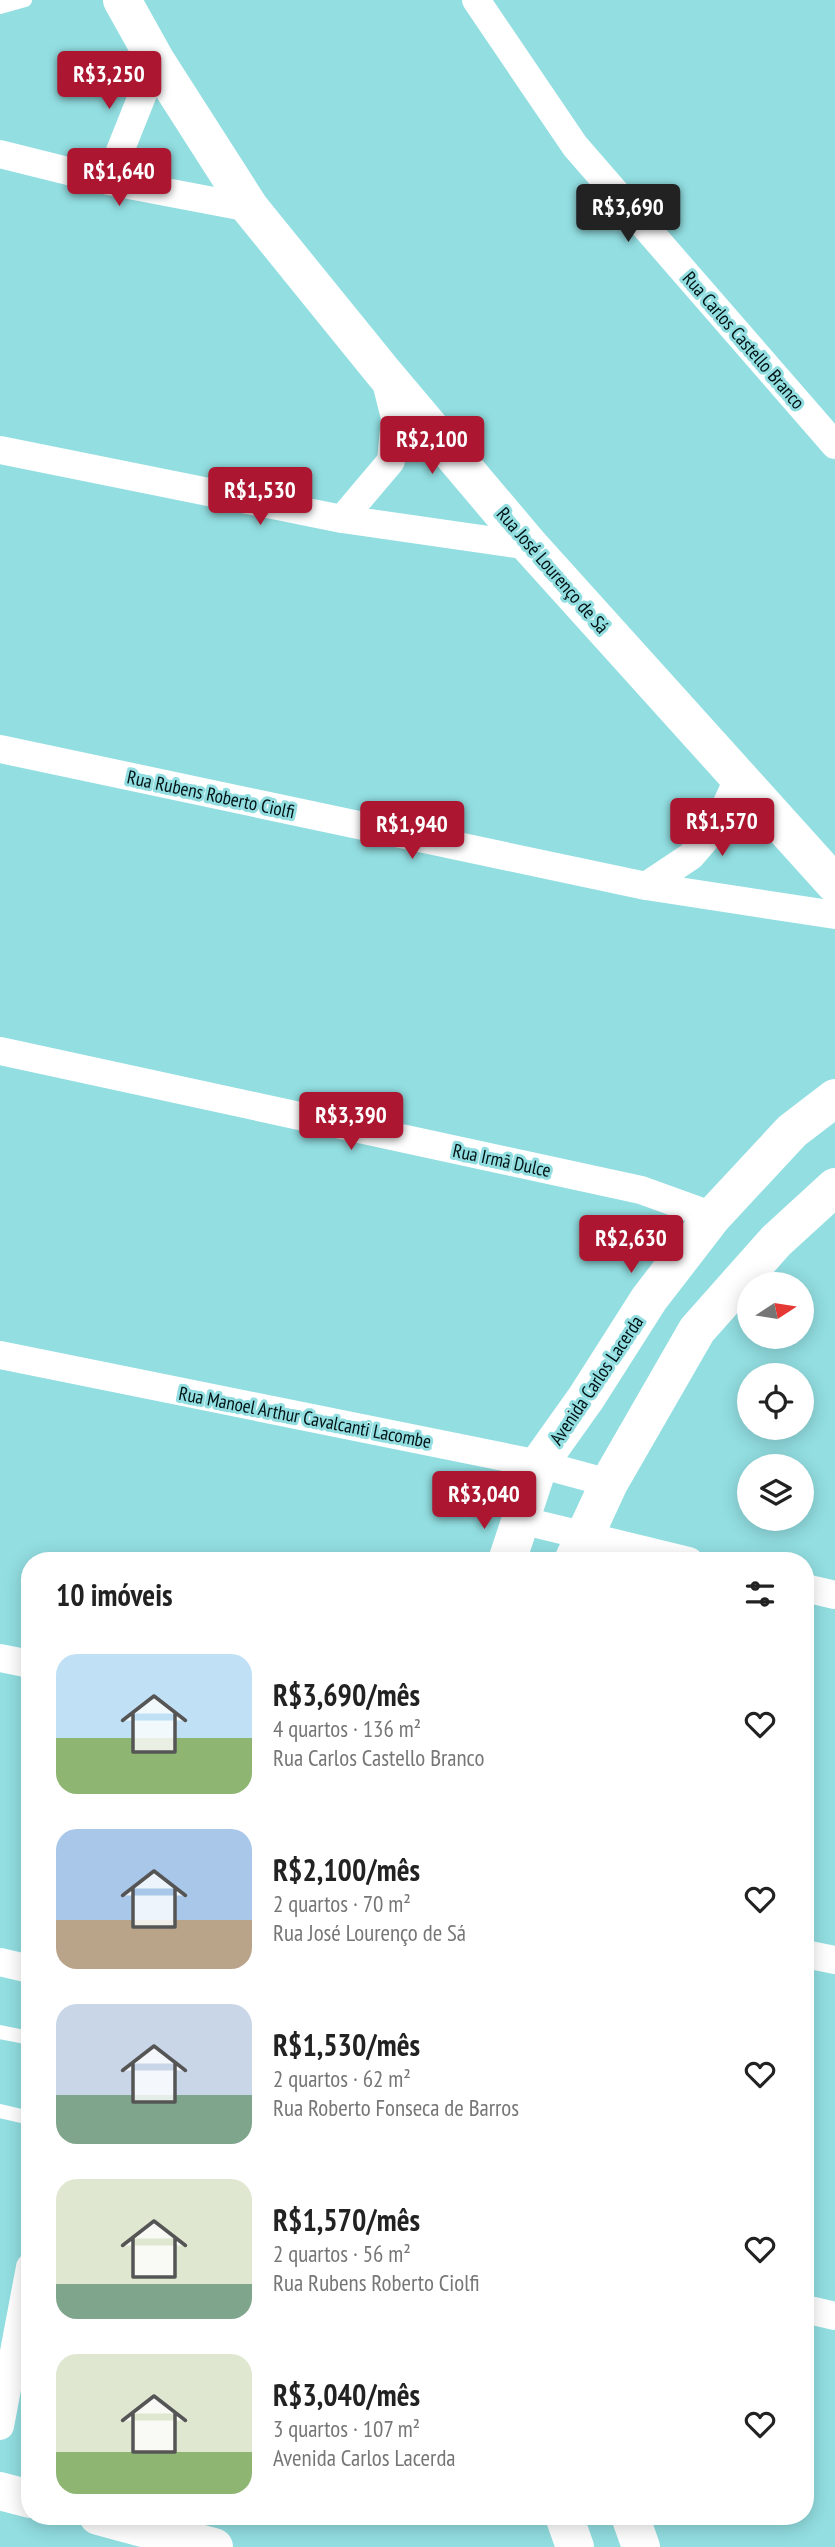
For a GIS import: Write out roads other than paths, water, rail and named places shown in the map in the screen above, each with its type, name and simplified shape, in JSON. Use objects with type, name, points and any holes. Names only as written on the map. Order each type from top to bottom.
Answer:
[{"type":"street","name":"Rua José Lourenço de Sá","points":[[122,0],[156,61],[250,208],[383,372],[530,546],[835,884]]},
{"type":"street","name":"Rua Carlos Castello Branco","points":[[476,0],[575,146],[835,445]]},
{"type":"street","points":[[108,181],[156,61]]},
{"type":"street","points":[[0,154],[108,181],[250,208]]},
{"type":"street","points":[[342,519],[391,461],[395,418],[383,372]]},
{"type":"street","points":[[0,450],[342,519],[530,546]]},
{"type":"street","name":"Rua Rubens Roberto Ciolfi","points":[[0,749],[646,886],[835,915]]},
{"type":"street","points":[[646,886],[691,856],[716,827],[738,779]]},
{"type":"street","name":"Rua Irmã Dulce","points":[[0,1051],[641,1190],[713,1216]]},
{"type":"street","name":"Avenida Carlos Lacerda","points":[[509,1552],[539,1464],[586,1398],[649,1299],[713,1216],[792,1131],[835,1098]]},
{"type":"street","points":[[578,1549],[609,1483],[697,1331],[776,1241],[835,1187]]},
{"type":"street","name":"Rua Manoel Arthur Cavalcanti Lacombe","points":[[0,1355],[539,1464],[609,1483]]},
{"type":"street","points":[[520,1520],[578,1549],[606,1552]]},
{"type":"street","points":[[814,1590],[835,1595]]},
{"type":"street","points":[[0,1658],[21,1662]]},
{"type":"street","points":[[814,1956],[835,1960]]},
{"type":"street","points":[[0,1962],[21,1967]]},
{"type":"street","points":[[814,2311],[835,2316]]},
{"type":"street","points":[[0,2426],[21,2315]]},
{"type":"street","points":[[0,2491],[21,2497]]},
{"type":"street","points":[[132,2525],[214,2547]]},
{"type":"street","points":[[567,2525],[575,2547]]},
{"type":"street","points":[[633,2525],[641,2547]]},
{"type":"lane","points":[[0,7],[25,0]]},
{"type":"lane","points":[[0,2032],[21,2036]]},
{"type":"lane","points":[[0,2111],[21,2116]]}]
